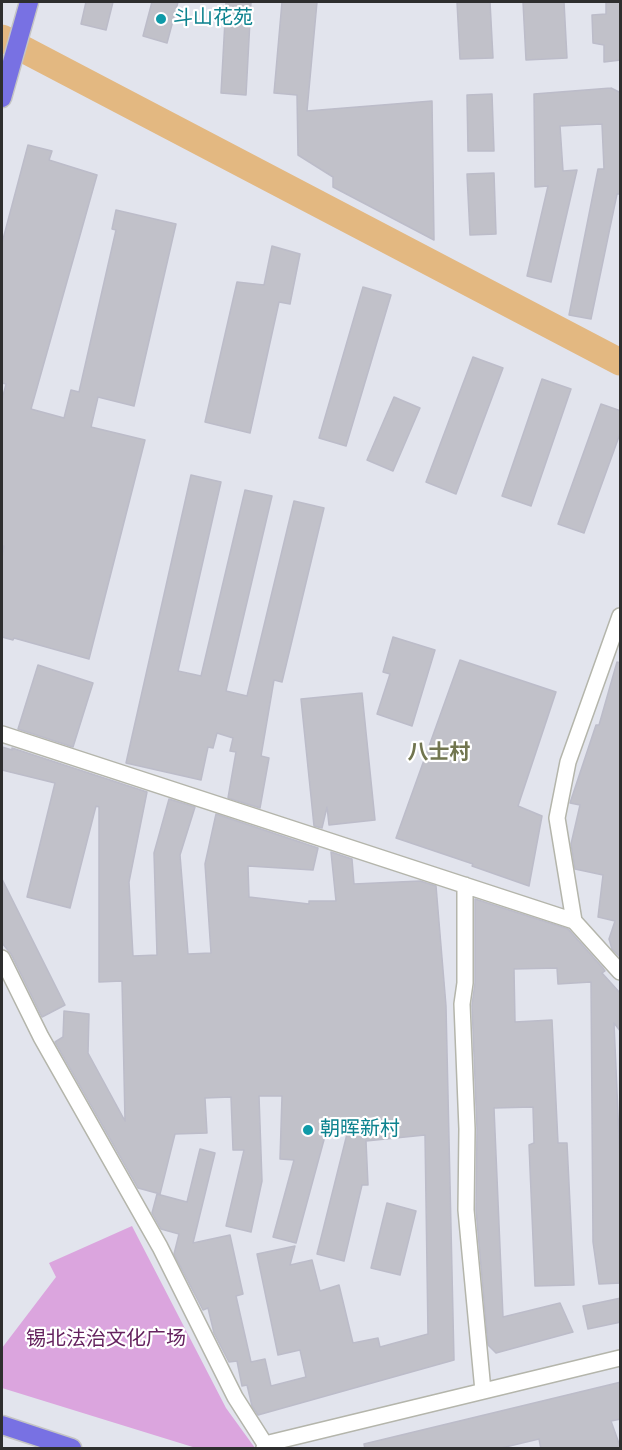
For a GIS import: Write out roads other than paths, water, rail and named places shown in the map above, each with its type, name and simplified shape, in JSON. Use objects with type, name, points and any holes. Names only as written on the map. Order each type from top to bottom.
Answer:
[{"type":"main road","points":[[2,98],[28,2]]},
{"type":"main road","points":[[2,1425],[72,1449]]},
{"type":"street","points":[[574,921],[557,818],[568,762],[621,616]]},
{"type":"street","points":[[2,734],[574,921],[621,972]]},
{"type":"street","points":[[465,885],[465,983],[462,1004],[467,1129],[466,1210],[483,1391]]},
{"type":"street","points":[[2,958],[41,1037],[160,1246],[235,1397],[264,1446],[621,1358]]},
{"type":"waterway","points":[[2,38],[620,362]]},
{"type":"place","name":"斗山花苑","points":[[161,19]]},
{"type":"place","name":"朝晖新村","points":[[308,1130]]},
{"type":"district","name":"八士村","points":[[439,754]]},
{"type":"park label","name":"锡北法治文化广场","points":[[106,1340]]}]
